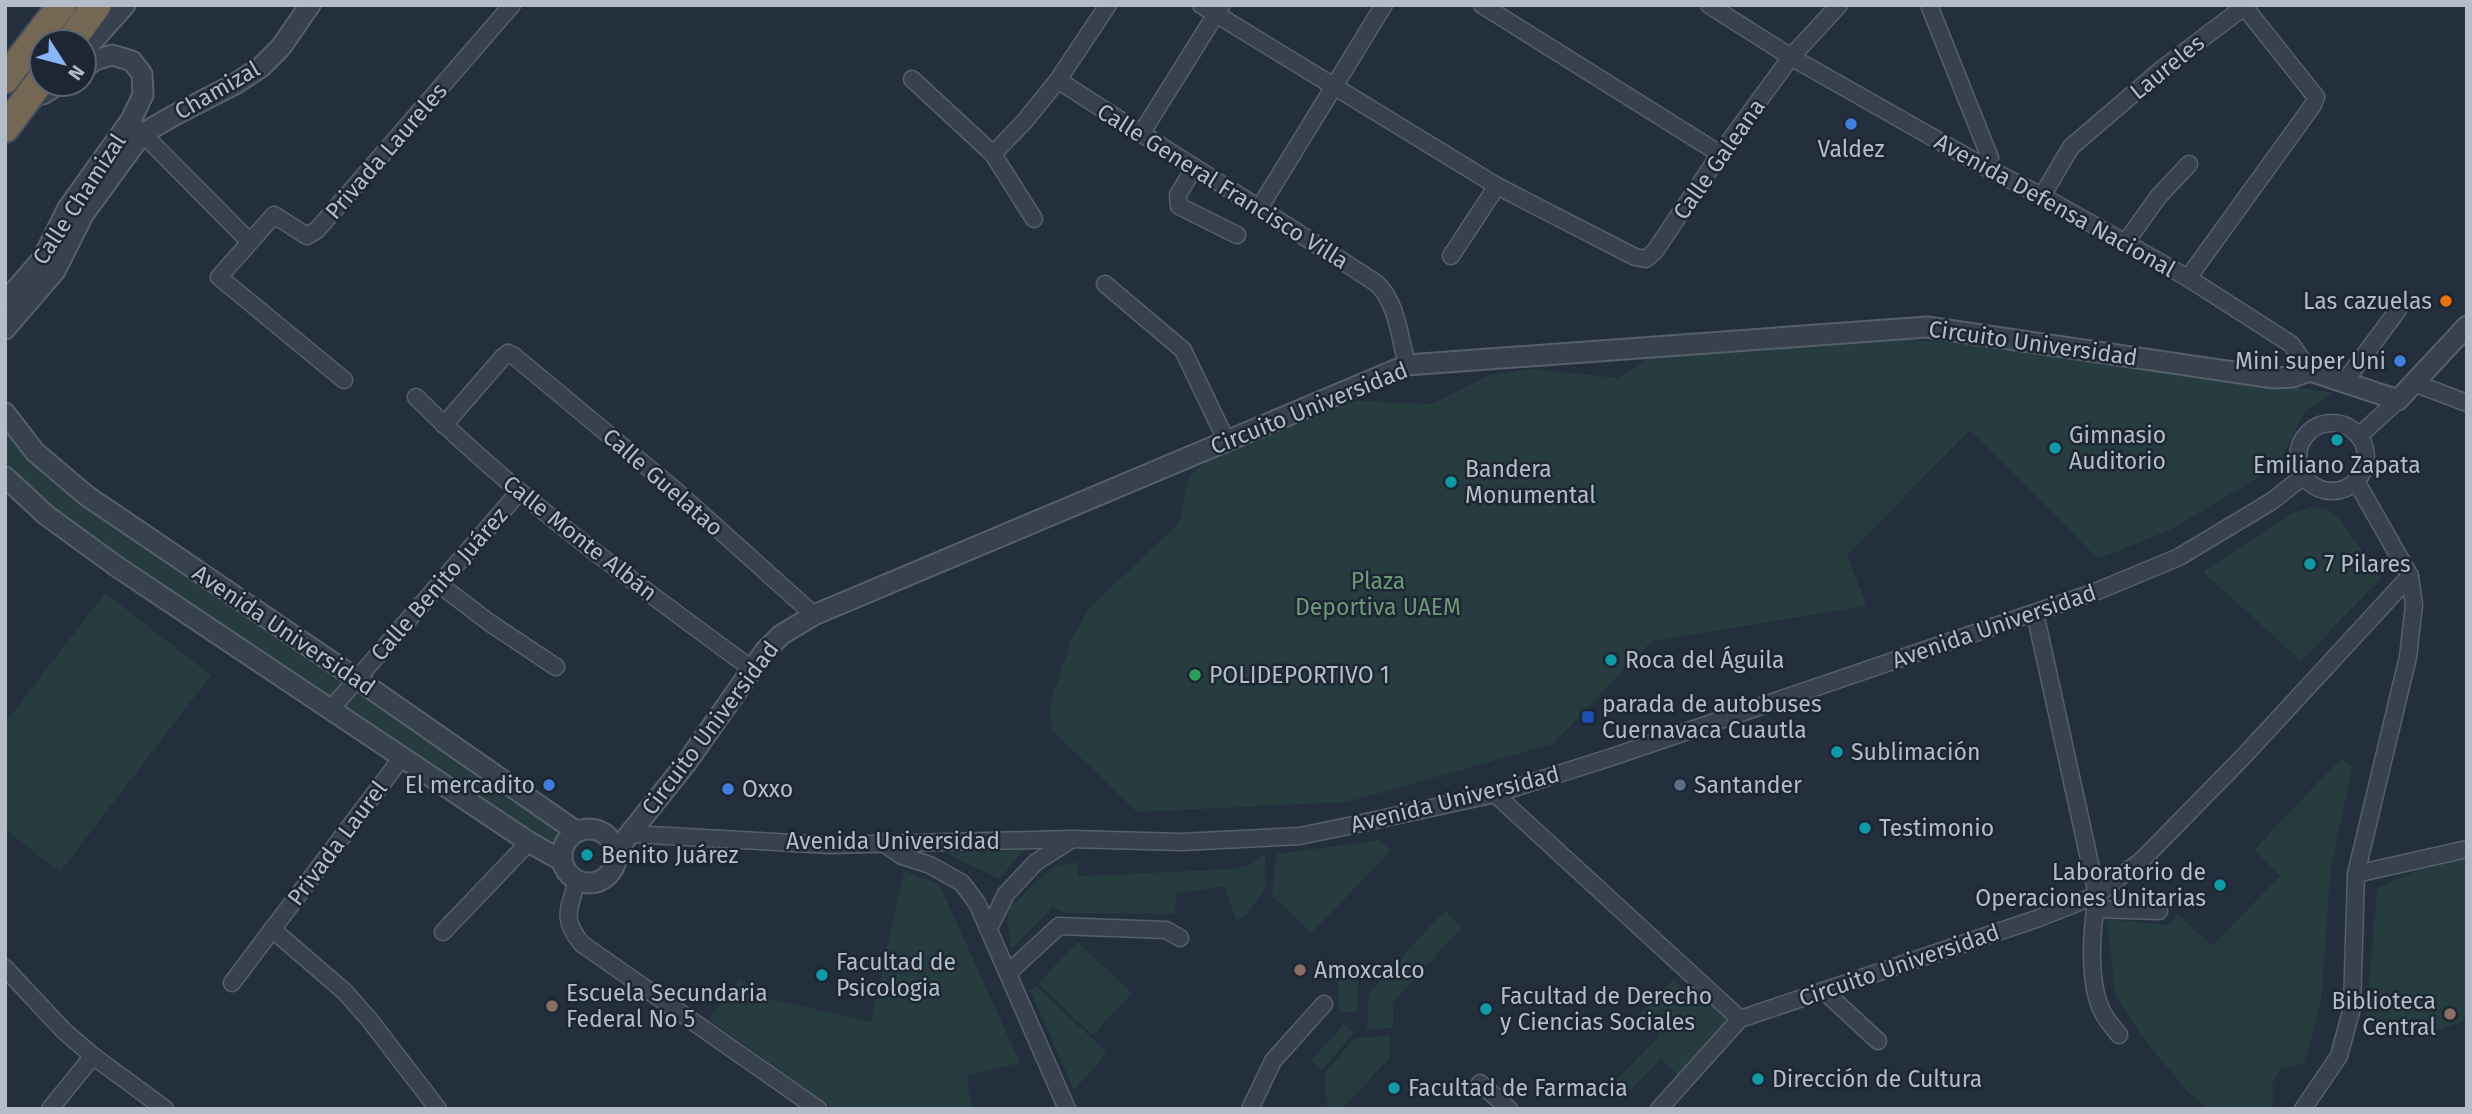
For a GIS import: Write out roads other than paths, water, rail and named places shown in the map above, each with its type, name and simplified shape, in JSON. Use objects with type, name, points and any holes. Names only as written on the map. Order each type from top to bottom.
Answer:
[{"type":"highway","points":[[5,79],[62,5]]},
{"type":"highway","points":[[80,28],[97,5]]},
{"type":"highway","points":[[5,131],[37,98]]},
{"type":"street","points":[[98,35],[125,5]]},
{"type":"street","name":"Chamizal","points":[[136,127],[173,116],[235,84],[261,67],[281,47],[310,5]]},
{"type":"street","name":"Privada Laureles","points":[[249,241],[274,215],[301,234],[307,236],[317,230],[512,5]]},
{"type":"street","points":[[993,154],[1024,122],[1058,80],[1108,5]]},
{"type":"street","points":[[1201,5],[1219,10],[1497,186],[1451,256]]},
{"type":"street","points":[[1260,206],[1384,5]]},
{"type":"street","points":[[1482,5],[1720,154]]},
{"type":"street","name":"Avenida Defensa Nacional","points":[[1709,5],[1791,57],[2188,278],[2291,344],[2310,371]]},
{"type":"street","name":"Calle Galeana","points":[[1497,186],[1634,257],[1646,259],[1655,251],[1720,154],[1791,57],[1839,5]]},
{"type":"street","points":[[1929,5],[1990,158]]},
{"type":"street","points":[[1141,134],[1219,10]]},
{"type":"street","name":"Laureles","points":[[2042,196],[2071,147],[2162,69],[2240,10],[2247,10],[2316,97],[2313,105],[2188,278]]},
{"type":"street","name":"Calle Chamizal","points":[[5,329],[55,271],[83,215],[136,127],[143,95],[142,74],[132,61],[112,55],[98,59]]},
{"type":"street","points":[[912,79],[993,154],[1034,219]]},
{"type":"street","name":"Calle General Francisco Villa","points":[[1058,80],[1194,168],[1260,206],[1376,283],[1386,294],[1407,365]]},
{"type":"street","points":[[136,127],[249,241],[219,277],[344,380]]},
{"type":"street","name":"Calle Chamizal","points":[[5,302],[43,258],[68,208],[136,127]]},
{"type":"street","points":[[2126,242],[2158,197],[2189,164]]},
{"type":"street","points":[[1194,168],[1178,195],[1178,206],[1237,235]]},
{"type":"street","points":[[1105,284],[1183,350],[1226,440]]},
{"type":"street","points":[[2345,381],[2398,310]]},
{"type":"street","points":[[2359,436],[2398,400],[2467,326]]},
{"type":"street","name":"Circuito Universidad","points":[[616,851],[687,762],[752,669],[780,635],[814,615],[1407,365],[1927,327],[2274,378],[2292,377],[2310,371]]},
{"type":"street","name":"Calle Guelatao","points":[[444,425],[503,357],[509,354],[514,356],[675,489],[814,615]]},
{"type":"street","points":[[2310,371],[2398,400]]},
{"type":"street","points":[[2414,383],[2467,403]]},
{"type":"street","name":"Calle Monte Albán","points":[[416,397],[519,492],[626,576],[752,669]]},
{"type":"street","name":"Avenida Universidad","points":[[5,413],[35,452],[87,496],[577,832]]},
{"type":"street","points":[[2328,422],[2340,423],[2359,436],[2365,447],[2366,459],[2363,471],[2356,481],[2346,488],[2334,491],[2312,484],[2304,476],[2298,454],[2307,433],[2328,422]]},
{"type":"street","name":"Avenida Universidad","points":[[631,834],[830,845],[1072,839],[1181,842],[1300,836],[1495,794],[2095,592],[2179,557],[2272,502],[2304,476]]},
{"type":"street","name":"Avenida Universidad","points":[[5,477],[46,515],[116,566],[528,842],[562,861]]},
{"type":"street","points":[[2303,1109],[2339,1056],[2352,1008],[2356,874],[2408,657],[2414,605],[2410,576],[2356,481]]},
{"type":"street","name":"Calle Benito Juárez","points":[[331,709],[519,492]]},
{"type":"street","name":"Circuito Universidad","points":[[1659,1109],[1740,1019],[2039,918],[2096,902],[2142,860],[2234,767],[2410,576]]},
{"type":"street","points":[[440,585],[490,623],[556,667]]},
{"type":"street","points":[[2035,613],[2096,902],[2092,923],[2093,971],[2102,1012],[2119,1035]]},
{"type":"street","name":"Privada Laurel","points":[[232,983],[403,756]]},
{"type":"street","points":[[1495,794],[1740,1019]]},
{"type":"street","points":[[589,829],[601,832],[611,839],[616,851],[614,867],[602,880],[594,883],[577,881],[565,869],[562,861],[565,844],[577,832],[589,829]]},
{"type":"street","points":[[989,928],[1006,894],[1036,862],[1072,839]]},
{"type":"street","points":[[443,932],[528,842]]},
{"type":"street","points":[[883,843],[902,856],[930,865],[962,883],[977,903],[1067,1109]]},
{"type":"street","points":[[2356,874],[2467,849]]},
{"type":"street","points":[[577,881],[568,914],[571,931],[582,944],[818,1109]]},
{"type":"street","points":[[2096,902],[2158,911]]},
{"type":"street","points":[[1009,973],[1059,926],[1166,930],[1180,938]]},
{"type":"street","name":"Privada Laurel","points":[[272,929],[345,992],[438,1109]]},
{"type":"street","points":[[5,968],[64,1031],[164,1109]]},
{"type":"street","points":[[1824,991],[1878,1041]]},
{"type":"street","points":[[1250,1109],[1273,1062],[1324,1004]]},
{"type":"street","points":[[50,1109],[93,1056]]},
{"type":"street","points":[[1480,1083],[1509,1109]]},
{"type":"place","name":"Valdez","points":[[1851,124]]},
{"type":"place","name":"Las cazuelas","points":[[2446,301]]},
{"type":"place","name":"Mini super Uni","points":[[2400,361]]},
{"type":"place","name":"Emiliano Zapata","points":[[2337,440]]},
{"type":"place","name":"Gimnasio Auditorio","points":[[2055,448]]},
{"type":"place","name":"Bandera Monumental","points":[[1451,482]]},
{"type":"place","name":"7 Pilares","points":[[2310,564]]},
{"type":"place","name":"Roca del Águila","points":[[1611,660]]},
{"type":"place","name":"POLIDEPORTIVO 1","points":[[1195,675]]},
{"type":"place","name":"parada de autobuses Cuernavaca Cuautla","points":[[1588,717]]},
{"type":"place","name":"Sublimación","points":[[1837,752]]},
{"type":"place","name":"El mercadito","points":[[549,785]]},
{"type":"place","name":"Santander","points":[[1680,785]]},
{"type":"place","name":"Oxxo","points":[[728,789]]},
{"type":"place","name":"Testimonio","points":[[1865,828]]},
{"type":"place","name":"Benito Juárez","points":[[587,855]]},
{"type":"place","name":"Laboratorio de Operaciones Unitarias","points":[[2220,885]]},
{"type":"place","name":"Amoxcalco","points":[[1300,970]]},
{"type":"place","name":"Facultad de Psicologia","points":[[822,975]]},
{"type":"place","name":"Escuela Secundaria Federal No 5","points":[[552,1006]]},
{"type":"place","name":"Facultad de Derecho y Ciencias Sociales","points":[[1486,1009]]},
{"type":"place","name":"Biblioteca Central","points":[[2450,1014]]},
{"type":"place","name":"Dirección de Cultura","points":[[1758,1079]]},
{"type":"place","name":"Facultad de Farmacia","points":[[1394,1088]]},
{"type":"park label","name":"Plaza Deportiva UAEM","points":[[1378,594]]}]
